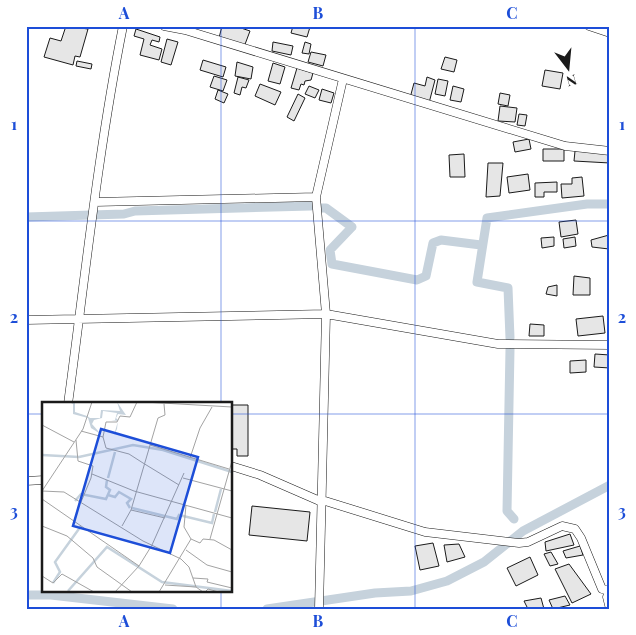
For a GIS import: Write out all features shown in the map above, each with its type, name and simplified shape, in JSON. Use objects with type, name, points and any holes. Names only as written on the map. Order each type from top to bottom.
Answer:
[{"type":"street","points":[[68,402],[90,230],[112,80],[123,26]]},
{"type":"street","points":[[164,26],[185,30],[565,146],[610,151]]},
{"type":"street","points":[[590,27],[610,33]]},
{"type":"street","points":[[319,608],[326,314],[316,196],[342,79]]},
{"type":"street","points":[[94,205],[316,196]]},
{"type":"street","points":[[26,320],[326,314],[498,344],[610,345]]},
{"type":"street","points":[[232,466],[260,475],[322,501],[425,532],[519,543],[528,542],[562,526],[575,530],[581,538],[602,589],[609,591],[606,597],[610,609]]},
{"type":"street","points":[[26,481],[42,480]]},
{"type":"building","points":[[66,26],[88,29],[80,57],[75,56],[73,65],[44,57],[50,38],[61,41]]},
{"type":"building","points":[[222,26],[235,26],[250,31],[244,47],[219,38]]},
{"type":"building","points":[[293,26],[310,27],[307,37],[291,33]]},
{"type":"building","points":[[136,29],[160,37],[159,42],[152,40],[150,45],[162,49],[159,60],[140,55],[144,39],[134,36]]},
{"type":"building","points":[[167,39],[178,42],[171,65],[161,62]]},
{"type":"building","points":[[273,42],[293,46],[291,55],[272,51]]},
{"type":"building","points":[[305,42],[311,44],[309,54],[302,53]]},
{"type":"building","points":[[311,52],[326,55],[323,66],[308,62]]},
{"type":"building","points":[[445,57],[457,60],[454,72],[441,69]]},
{"type":"building","points":[[203,60],[226,67],[223,77],[200,70]]},
{"type":"building","points":[[77,61],[92,64],[91,69],[76,66]]},
{"type":"building","points":[[237,62],[253,67],[251,79],[235,76]]},
{"type":"building","points":[[273,63],[285,67],[280,84],[268,81]]},
{"type":"building","points":[[297,68],[313,73],[311,80],[305,81],[304,85],[301,84],[299,90],[291,88]]},
{"type":"building","points":[[545,70],[563,73],[560,89],[542,86]]},
{"type":"building","points":[[214,76],[227,80],[223,91],[210,87]]},
{"type":"building","points":[[238,77],[249,80],[246,88],[242,87],[240,95],[234,93]]},
{"type":"building","points":[[427,77],[435,80],[429,103],[410,98],[414,83],[425,86]]},
{"type":"building","points":[[438,79],[448,81],[445,96],[435,94]]},
{"type":"building","points":[[260,84],[281,92],[275,105],[255,96]]},
{"type":"building","points":[[309,86],[319,90],[315,98],[305,94]]},
{"type":"building","points":[[453,86],[464,89],[461,102],[450,100]]},
{"type":"building","points":[[322,89],[334,93],[331,103],[319,100]]},
{"type":"building","points":[[218,90],[228,94],[224,103],[215,99]]},
{"type":"building","points":[[500,93],[510,95],[508,106],[498,104]]},
{"type":"building","points":[[298,94],[305,98],[294,121],[287,117]]},
{"type":"building","points":[[500,106],[517,108],[515,122],[498,121]]},
{"type":"building","points":[[519,114],[527,115],[525,126],[517,125]]},
{"type":"building","points":[[529,139],[531,149],[515,152],[513,142]]},
{"type":"building","points":[[543,149],[564,149],[564,161],[543,161]]},
{"type":"building","points":[[575,151],[610,153],[610,163],[574,161]]},
{"type":"building","points":[[464,154],[465,177],[450,177],[449,155]]},
{"type":"building","points":[[488,163],[503,163],[500,196],[486,197]]},
{"type":"building","points":[[528,174],[530,190],[509,193],[507,177]]},
{"type":"building","points":[[582,177],[584,196],[562,198],[561,184],[572,184],[572,178]]},
{"type":"building","points":[[557,182],[557,192],[544,192],[544,197],[535,197],[535,183]]},
{"type":"building","points":[[576,220],[578,234],[561,237],[559,222]]},
{"type":"building","points":[[609,235],[609,249],[592,247],[591,240]]},
{"type":"building","points":[[554,237],[554,246],[542,248],[541,238]]},
{"type":"building","points":[[575,237],[576,246],[564,248],[563,239]]},
{"type":"building","points":[[574,276],[590,278],[590,295],[573,295]]},
{"type":"building","points":[[557,285],[557,296],[546,294],[548,287]]},
{"type":"building","points":[[603,316],[605,333],[578,336],[576,319]]},
{"type":"building","points":[[530,324],[544,325],[544,336],[529,336]]},
{"type":"building","points":[[595,354],[610,355],[610,368],[594,367]]},
{"type":"building","points":[[586,360],[586,372],[570,373],[570,361]]},
{"type":"building","points":[[232,405],[248,405],[248,456],[237,456],[237,449],[232,449]]},
{"type":"building","points":[[252,506],[310,512],[307,541],[249,535]]},
{"type":"building","points":[[570,534],[574,545],[546,551],[545,542]]},
{"type":"building","points":[[433,543],[439,566],[420,570],[415,546]]},
{"type":"building","points":[[459,544],[465,557],[447,562],[444,545]]},
{"type":"building","points":[[580,546],[583,555],[566,558],[563,551]]},
{"type":"building","points":[[551,552],[558,564],[550,566],[544,554]]},
{"type":"building","points":[[530,557],[538,575],[516,586],[507,568]]},
{"type":"building","points":[[569,564],[591,594],[572,603],[555,569]]},
{"type":"building","points":[[565,596],[570,605],[553,609],[549,600]]},
{"type":"building","points":[[541,598],[544,609],[528,609],[524,601]]},
{"type":"waterway","points":[[510,338],[508,288],[477,282],[487,218],[587,204],[610,204]]},
{"type":"waterway","points":[[26,217],[124,214],[135,211],[311,206]]},
{"type":"waterway","points":[[321,208],[326,208],[352,227],[330,250],[332,264],[417,280],[426,276],[433,243],[441,240],[481,245]]},
{"type":"waterway","points":[[510,349],[507,511],[514,519]]},
{"type":"waterway","points":[[267,609],[375,593],[411,591],[447,581],[484,562],[523,531],[610,485]]},
{"type":"waterway","points":[[26,595],[51,595],[173,609]]}]
